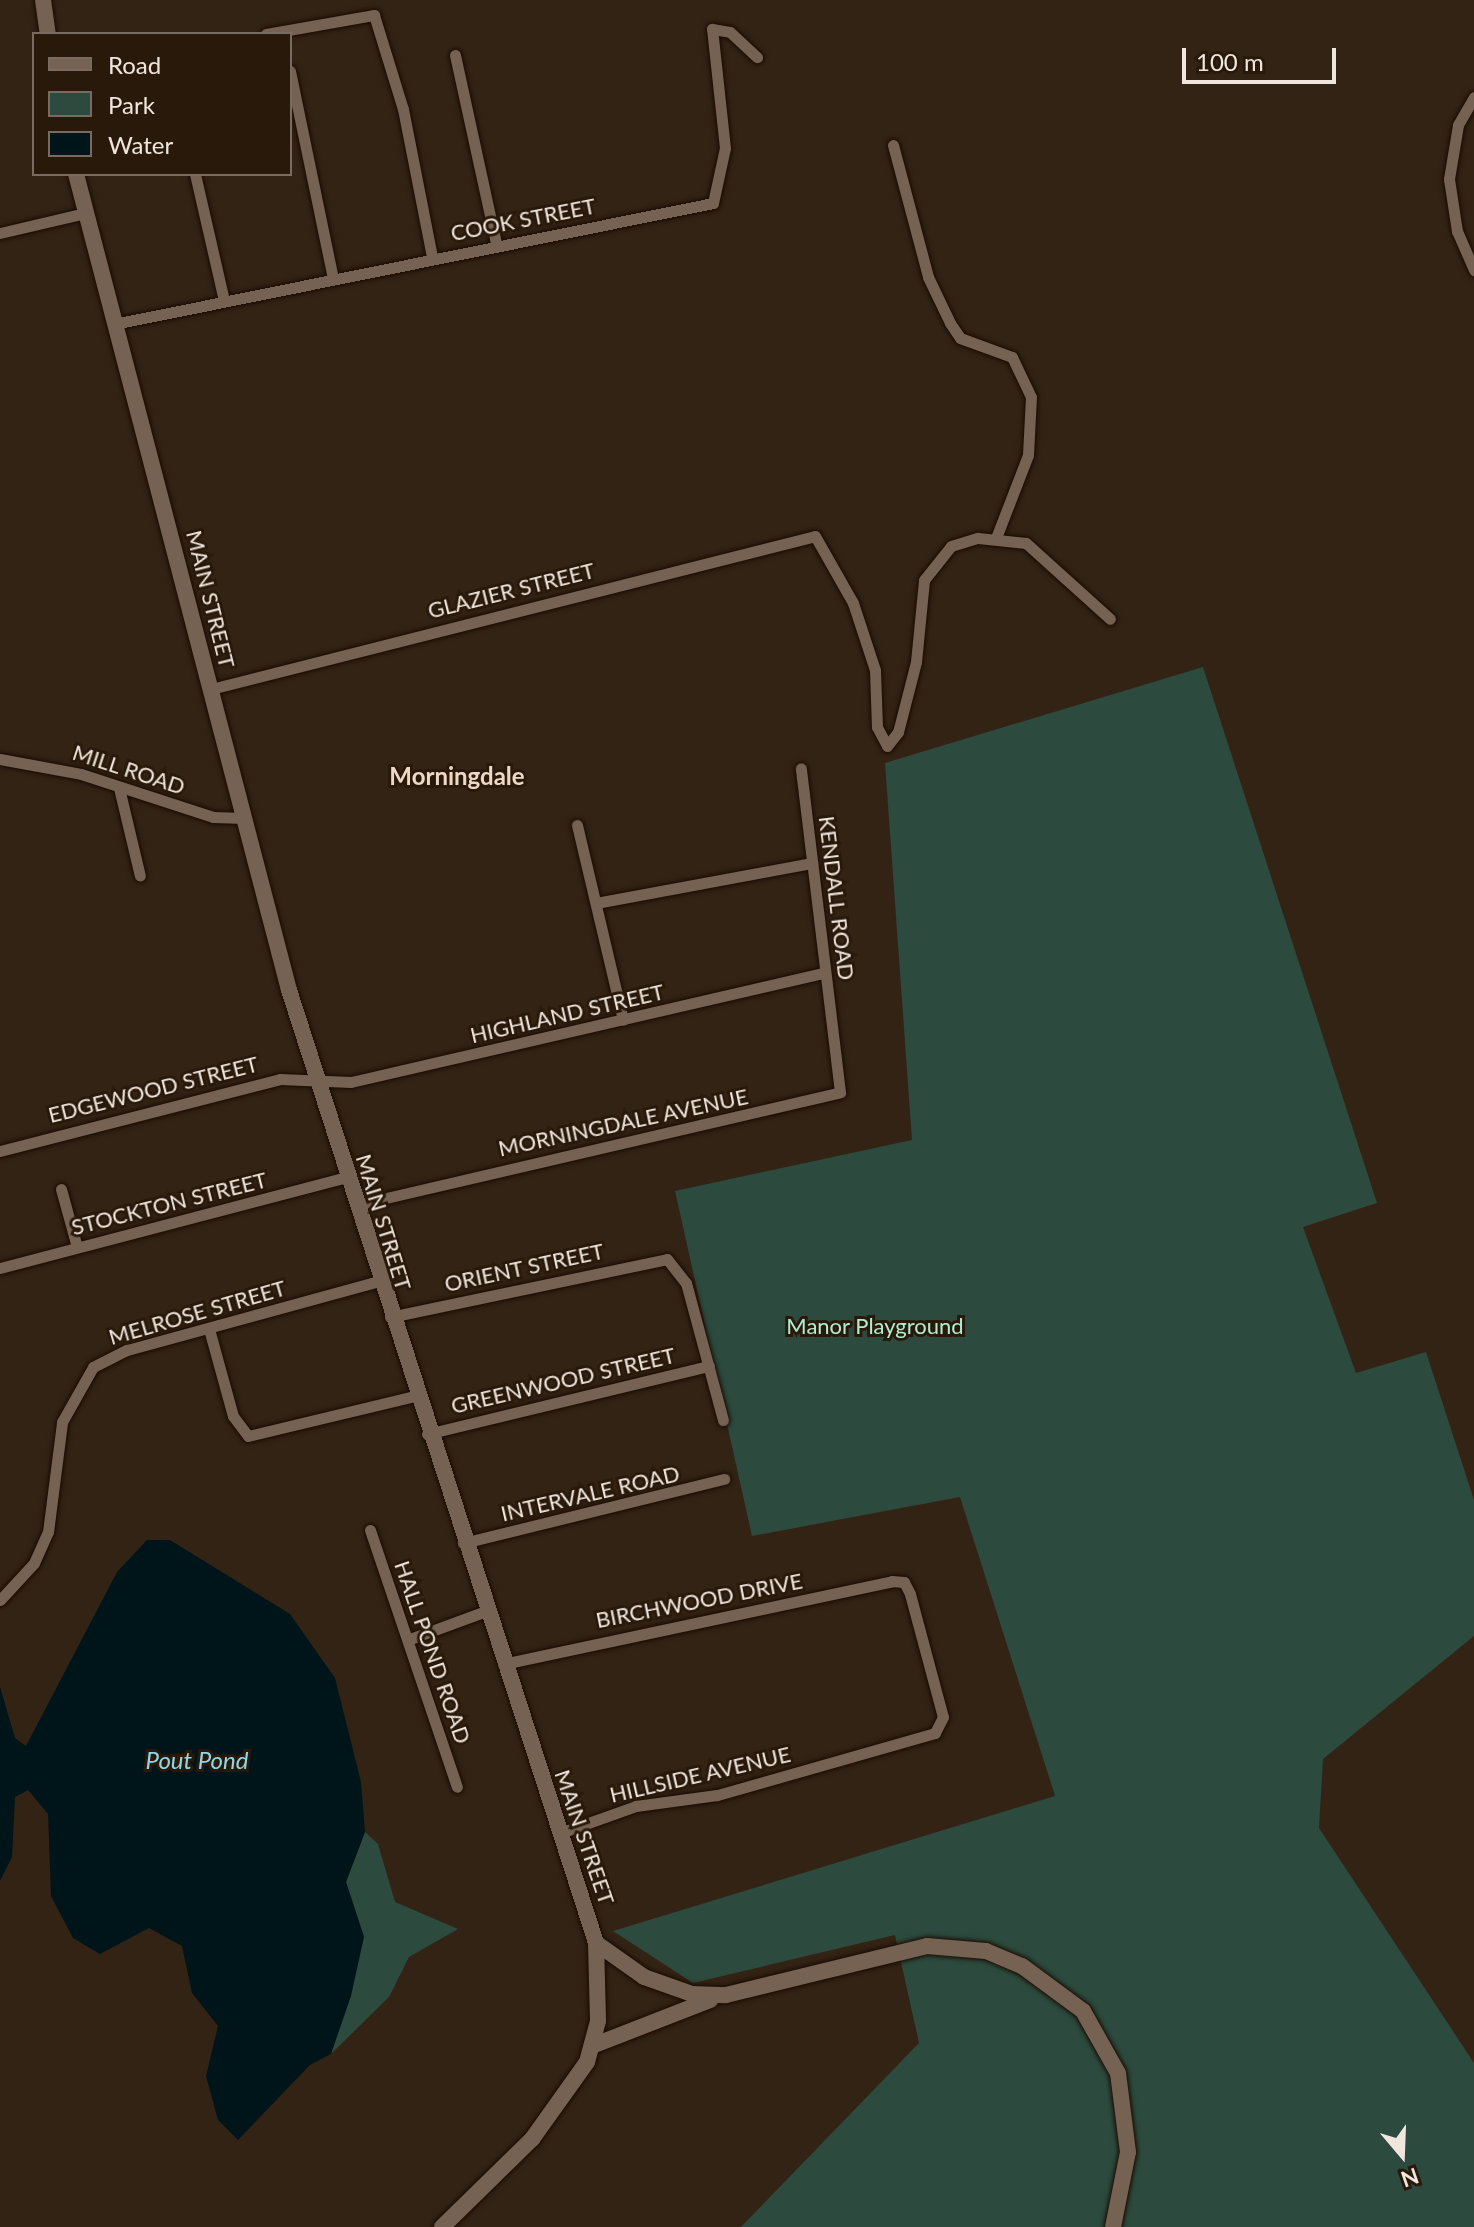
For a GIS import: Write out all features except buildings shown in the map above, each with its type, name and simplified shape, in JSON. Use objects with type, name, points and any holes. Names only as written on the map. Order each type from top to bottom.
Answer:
[{"type":"main road","points":[[44,5],[48,32]]},
{"type":"main road","name":"MAIN STREET","points":[[76,176],[244,818],[316,1079],[427,1434],[596,1943],[600,1994],[592,2046],[532,2139],[442,2227]]},
{"type":"main road","points":[[596,1943],[661,1985],[726,1995]]},
{"type":"main road","points":[[592,2046],[726,1995],[927,1946],[986,1951],[1045,1979],[1096,2027],[1126,2096],[1128,2152],[1113,2227]]},
{"type":"street","points":[[282,32],[374,15],[403,109],[432,257]]},
{"type":"street","name":"COOK STREET","points":[[114,324],[496,243],[713,203],[725,148],[712,29],[730,32],[757,57]]},
{"type":"street","points":[[455,55],[496,243]]},
{"type":"street","points":[[292,81],[333,278]]},
{"type":"street","points":[[1474,97],[1455,136],[1449,179],[1457,231],[1474,270]]},
{"type":"street","points":[[893,145],[928,277],[950,323],[960,338],[1012,357],[1031,397],[1028,455],[996,538],[1036,548],[1110,619]]},
{"type":"street","points":[[195,176],[224,301]]},
{"type":"street","points":[[0,233],[85,213]]},
{"type":"street","name":"GLAZIER STREET","points":[[211,689],[797,537],[820,542],[844,582],[872,660],[877,727],[887,746],[898,732],[916,662],[928,570],[951,546],[996,538]]},
{"type":"street","name":"MILL ROAD","points":[[0,759],[50,766],[213,817],[244,818]]},
{"type":"street","name":"KENDALL ROAD","points":[[801,768],[834,1033]]},
{"type":"street","points":[[119,788],[140,876]]},
{"type":"street","points":[[577,825],[623,1020]]},
{"type":"street","points":[[596,903],[812,863]]},
{"type":"street","name":"HIGHLAND STREET","points":[[316,1079],[376,1077],[825,973]]},
{"type":"street","name":"MORNINGDALE AVENUE","points":[[356,1205],[836,1094],[834,1033]]},
{"type":"street","name":"EDGEWOOD STREET","points":[[0,1151],[280,1079],[316,1079]]},
{"type":"street","name":"STOCKTON STREET","points":[[0,1268],[348,1177]]},
{"type":"street","points":[[61,1189],[77,1247]]},
{"type":"street","name":"ORIENT STREET","points":[[390,1317],[667,1259],[686,1283],[709,1366]]},
{"type":"street","name":"MELROSE STREET","points":[[0,1600],[34,1563],[48,1532],[62,1422],[84,1377],[114,1355],[379,1281]]},
{"type":"street","points":[[209,1329],[243,1434],[415,1396]]},
{"type":"street","points":[[709,1366],[723,1420]]},
{"type":"street","name":"GREENWOOD STREET","points":[[427,1434],[709,1366]]},
{"type":"street","name":"INTERVALE ROAD","points":[[463,1543],[724,1479]]},
{"type":"street","name":"HALL POND ROAD","points":[[370,1530],[410,1639],[457,1787]]},
{"type":"street","name":"BIRCHWOOD DRIVE","points":[[503,1664],[632,1631],[904,1582],[940,1703],[941,1729]]},
{"type":"street","points":[[410,1639],[486,1611]]},
{"type":"street","name":"HILLSIDE AVENUE","points":[[560,1833],[636,1806],[717,1795],[941,1729]]},
{"type":"green space","name":"Manor Playground","points":[[1203,667],[1377,1203],[1303,1227],[1356,1373],[1426,1352],[1474,1500],[1474,1636],[1323,1759],[1319,1828],[1474,2063],[1474,2227],[741,2227],[919,2043],[895,1935],[693,1983],[613,1931],[1055,1796],[960,1497],[752,1536],[675,1191],[912,1140],[885,763]]},
{"type":"green space","points":[[365,1832],[378,1844],[395,1902],[458,1929],[409,1957],[389,1997],[331,2054],[364,1937],[346,1882]]},
{"type":"water","name":"Pout Pond","points":[[147,1540],[170,1540],[290,1614],[335,1678],[361,1782],[365,1832],[346,1882],[364,1937],[351,1996],[331,2054],[310,2065],[238,2140],[218,2120],[206,2076],[218,2026],[192,1993],[182,1946],[149,1928],[100,1954],[73,1938],[51,1896],[48,1814],[28,1790],[15,1797],[12,1857],[0,1881],[0,1687],[15,1738],[26,1746],[117,1572]]},
{"type":"district","name":"Morningdale","points":[[457,776]]}]
